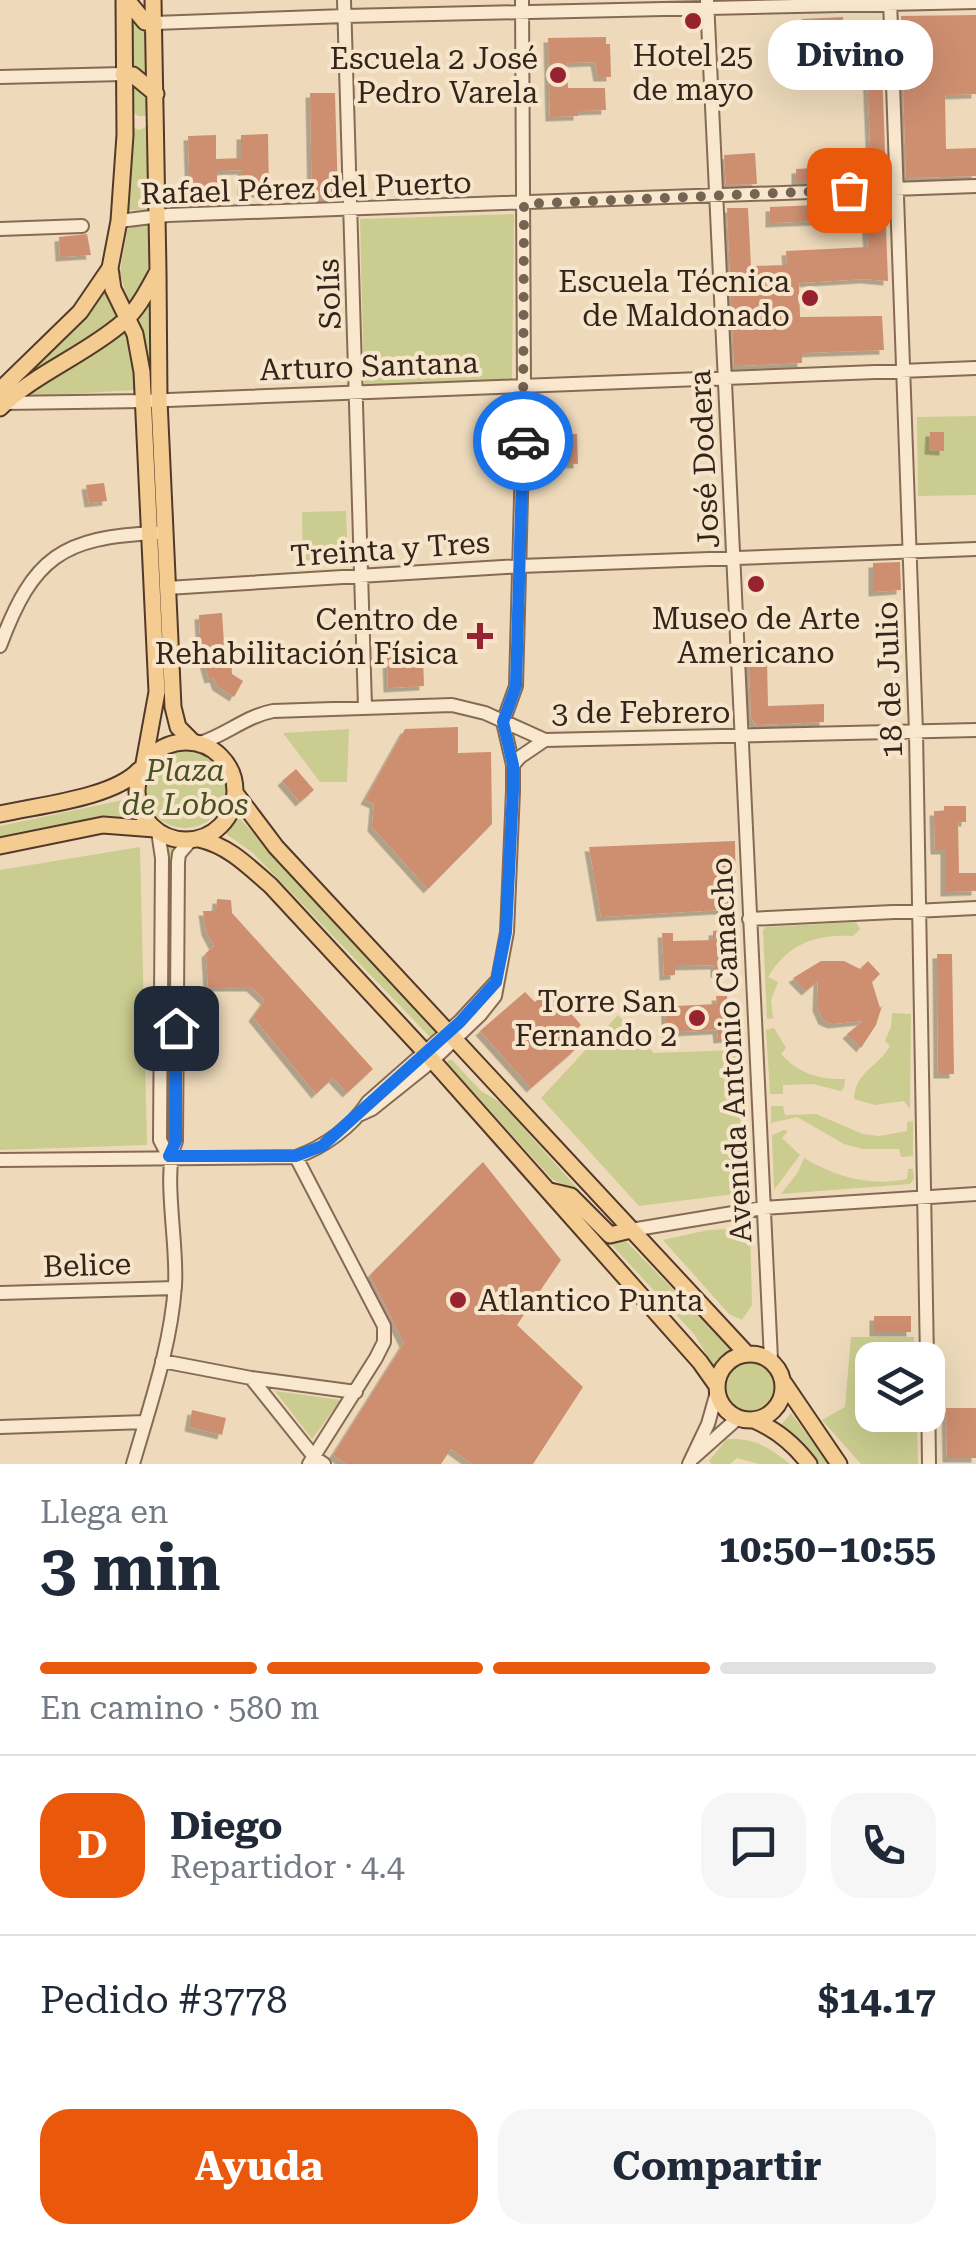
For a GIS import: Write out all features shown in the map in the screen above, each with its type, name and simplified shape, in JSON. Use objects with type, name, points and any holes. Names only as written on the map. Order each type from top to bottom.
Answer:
[{"type":"main road","points":[[125,0],[145,22],[154,23]]},
{"type":"main road","points":[[125,0],[125,114],[118,222],[110,268],[113,289],[139,351],[151,400]]},
{"type":"main road","points":[[153,0],[159,216],[151,400],[157,533],[157,692],[137,780],[139,807],[156,830]]},
{"type":"main road","points":[[123,74],[133,75],[156,94]]},
{"type":"main road","points":[[125,114],[142,124],[156,112]]},
{"type":"main road","points":[[2,400],[80,312],[110,268]]},
{"type":"main road","points":[[2,400],[127,319],[158,271]]},
{"type":"main road","points":[[157,533],[167,588],[173,707],[178,727],[196,742],[219,753],[234,778],[236,794],[234,806],[220,826],[195,839]]},
{"type":"main road","points":[[0,814],[108,790],[128,782],[167,745],[196,742]]},
{"type":"main road","points":[[236,794],[276,847],[746,1354],[770,1360],[839,1464]]},
{"type":"main road","points":[[0,846],[103,825],[156,830],[218,844],[234,854],[271,886],[550,1191],[700,1362],[723,1407],[788,1440],[810,1464]]},
{"type":"main road","points":[[550,1191],[571,1196],[610,1235],[631,1230]]},
{"type":"main road","points":[[717,1389],[718,1377],[729,1361],[746,1354]]},
{"type":"main road","points":[[746,1419],[764,1418],[779,1404],[784,1384]]},
{"type":"main road","points":[[823,1442],[852,1464]]},
{"type":"street","name":"Solís","points":[[344,0],[365,706]]},
{"type":"street","points":[[154,23],[522,6],[976,2]]},
{"type":"street","name":"18 de Julio","points":[[890,3],[916,732],[927,1342]]},
{"type":"street","name":"José Dodera","points":[[707,5],[741,736]]},
{"type":"street","points":[[0,1160],[296,1156],[322,1146],[360,1114],[372,1109],[452,1035],[496,982],[506,932],[513,765],[503,722],[516,686],[520,566],[524,384],[522,6]]},
{"type":"street","points":[[0,77],[123,74]]},
{"type":"street","name":"Rafael Pérez del Puerto","points":[[118,222],[159,216],[976,186]]},
{"type":"street","points":[[0,229],[82,226]]},
{"type":"street","name":"Arturo Santana","points":[[2,400],[151,400],[976,368]]},
{"type":"street","points":[[0,646],[18,598],[56,557],[83,542],[157,533]]},
{"type":"street","name":"Treinta y Tres","points":[[167,588],[520,566],[976,549]]},
{"type":"street","name":"3 de Febrero","points":[[196,742],[215,739],[262,714],[365,706],[452,705],[485,714],[545,740],[976,730]]},
{"type":"street","name":"Avenida Antonio Camacho","points":[[741,736],[770,1360]]},
{"type":"street","points":[[513,765],[545,740]]},
{"type":"street","points":[[133,1464],[162,1361],[175,1288],[169,1156],[176,1141],[162,858],[156,830]]},
{"type":"street","points":[[169,990],[178,862],[195,839]]},
{"type":"street","points":[[750,919],[976,908]]},
{"type":"street","points":[[252,1378],[316,1462],[384,1342],[384,1326],[296,1156]]},
{"type":"street","points":[[631,1230],[762,1208],[976,1194]]},
{"type":"street","name":"Belice","points":[[0,1292],[175,1288]]},
{"type":"street","points":[[162,1361],[356,1392]]},
{"type":"street","points":[[691,1461],[717,1389]]},
{"type":"street","points":[[691,1461],[746,1419]]},
{"type":"street","points":[[0,1426],[145,1422]]},
{"type":"street","points":[[928,1432],[928,1464]]},
{"type":"green space","points":[[130,15],[148,32],[150,81],[132,70]]},
{"type":"green space","points":[[131,80],[149,95],[146,116],[132,111]]},
{"type":"green space","points":[[150,125],[153,210],[126,210],[132,127],[139,130]]},
{"type":"green space","points":[[514,214],[512,381],[364,385],[360,219]]},
{"type":"green space","points":[[151,224],[146,277],[128,302],[120,273],[127,230],[133,225]]},
{"type":"green space","points":[[106,290],[117,318],[14,385]]},
{"type":"green space","points":[[155,292],[149,349],[150,388],[137,317]]},
{"type":"green space","points":[[121,332],[126,333],[134,359],[136,390],[33,396],[32,392]]},
{"type":"green space","points":[[976,416],[976,495],[918,496],[917,417]]},
{"type":"green space","points":[[346,511],[348,564],[303,569],[302,512]]},
{"type":"green space","points":[[349,729],[347,782],[320,782],[283,733]]},
{"type":"green space","name":"Plaza de Lobos","points":[[185,746],[201,749],[214,758],[223,771],[223,803],[214,816],[201,825],[185,828],[169,825],[156,816],[147,803],[144,787],[147,771],[156,758],[169,749]]},
{"type":"green space","points":[[132,798],[139,819],[100,818],[0,839],[0,826]]},
{"type":"green space","points":[[235,813],[437,1034],[432,1039],[253,853],[222,831]]},
{"type":"green space","points":[[168,841],[178,843],[172,873],[168,982]]},
{"type":"green space","points":[[140,847],[147,1145],[0,1150],[0,870]]},
{"type":"green space","points":[[856,922],[860,929],[853,936],[815,939],[784,956],[768,977],[778,982],[771,1000],[773,1018],[767,1019],[763,930]]},
{"type":"green space","points":[[892,1013],[911,1014],[910,1109],[904,1101],[875,1105],[854,1099],[858,1082],[890,1046],[885,1041]]},
{"type":"green space","points":[[618,1015],[654,1053],[738,1050],[743,1193],[639,1206],[541,1098]]},
{"type":"green space","points":[[774,1028],[786,1048],[781,1054],[788,1061],[810,1074],[845,1079],[844,1088],[841,1091],[813,1084],[783,1085],[783,1094],[770,1094],[766,1030]]},
{"type":"green space","points":[[448,1060],[481,1091],[500,1102],[613,1228],[571,1189],[552,1179]]},
{"type":"green space","points":[[771,1106],[783,1106],[785,1115],[816,1114],[863,1134],[879,1136],[907,1131],[907,1122],[913,1121],[913,1156],[901,1157],[899,1149],[863,1149],[844,1144],[797,1117],[771,1123]]},
{"type":"green space","points":[[788,1131],[782,1138],[800,1155],[774,1190],[772,1135]]},
{"type":"green space","points":[[804,1158],[854,1179],[907,1179],[908,1169],[913,1169],[914,1179],[910,1184],[781,1194]]},
{"type":"green space","points":[[750,1228],[752,1305],[742,1320],[729,1314],[663,1240],[708,1230]]},
{"type":"green space","points":[[622,1237],[731,1349],[714,1367],[694,1334],[610,1243]]},
{"type":"green space","points":[[851,1337],[914,1337],[914,1342],[855,1342],[855,1432],[917,1432],[918,1464],[861,1464],[822,1420],[845,1407]]},
{"type":"green space","points":[[750,1361],[768,1368],[775,1386],[768,1404],[750,1411],[732,1404],[725,1386],[732,1368]]},
{"type":"green space","points":[[275,1391],[341,1400],[312,1439]]},
{"type":"green space","points":[[791,1413],[829,1464],[817,1464],[781,1425]]},
{"type":"green space","points":[[727,1439],[761,1445],[790,1464],[759,1464],[737,1458],[730,1464],[712,1464],[709,1461]]},
{"type":"building","points":[[976,15],[976,94],[945,95],[946,149],[976,148],[976,176],[906,178],[901,16]]},
{"type":"building","points":[[843,17],[844,66],[819,66],[819,78],[803,78],[802,19]]},
{"type":"building","points":[[606,37],[606,44],[610,44],[611,77],[598,77],[595,62],[567,63],[568,88],[605,88],[606,110],[550,117],[548,38]]},
{"type":"building","points":[[882,69],[886,179],[796,182],[796,169],[871,165],[867,70]]},
{"type":"building","points":[[310,93],[335,93],[338,198],[312,199]]},
{"type":"building","points":[[268,134],[269,193],[242,193],[242,170],[217,171],[217,194],[190,195],[188,136],[216,135],[216,159],[241,158],[241,135]]},
{"type":"building","points":[[755,153],[757,184],[726,185],[724,155]]},
{"type":"building","name":"Escuela Técnica de Maldonado","points":[[885,202],[888,281],[799,283],[800,317],[882,316],[884,350],[802,353],[802,363],[734,366],[727,208],[748,208],[751,266],[787,265],[786,251],[868,247],[866,219],[770,223],[770,207]]},
{"type":"building","points":[[87,234],[91,255],[60,257],[59,237]]},
{"type":"building","points":[[930,432],[944,432],[944,451],[929,450]]},
{"type":"building","points":[[538,433],[577,434],[578,464],[537,463]]},
{"type":"building","points":[[104,483],[107,501],[89,503],[86,485]]},
{"type":"building","points":[[900,562],[901,590],[873,592],[873,563]]},
{"type":"building","points":[[222,613],[225,658],[231,658],[232,674],[243,681],[234,697],[217,686],[214,678],[209,679],[201,652],[199,615]]},
{"type":"building","points":[[423,655],[424,686],[388,688],[387,657]]},
{"type":"building","points":[[749,661],[767,661],[768,706],[824,704],[824,722],[756,725],[751,717]]},
{"type":"building","points":[[458,727],[458,753],[491,752],[492,824],[428,889],[372,827],[374,804],[365,800],[405,729]]},
{"type":"building","points":[[296,769],[314,790],[300,802],[282,781]]},
{"type":"building","points":[[944,806],[966,806],[966,822],[958,822],[959,873],[976,873],[976,891],[945,892],[945,850],[935,850],[934,811],[944,811]]},
{"type":"building","points":[[735,841],[736,909],[601,917],[589,847]]},
{"type":"building","points":[[217,899],[231,900],[232,913],[373,1069],[347,1093],[333,1078],[316,1094],[253,1017],[265,1000],[251,987],[208,987],[206,953],[214,946],[206,931],[203,911],[216,911]]},
{"type":"building","points":[[724,930],[726,973],[715,973],[715,965],[675,966],[675,975],[664,976],[662,933],[673,933],[673,941],[713,940],[713,931]]},
{"type":"building","points":[[937,954],[952,954],[954,1074],[938,1074]]},
{"type":"building","points":[[821,961],[844,961],[860,969],[868,961],[880,974],[872,982],[882,1006],[876,1025],[861,1048],[847,1034],[863,1021],[832,1024],[823,1020],[817,1007],[818,981],[806,991],[793,978]]},
{"type":"building","points":[[550,989],[581,1025],[567,1038],[576,1049],[531,1088],[480,1031],[525,992],[535,1002]]},
{"type":"building","name":"Torre San Fernando 2","points":[[716,996],[727,996],[729,1038],[718,1039],[717,1030],[677,1032],[678,1040],[667,1040],[665,998],[676,998],[676,1006],[717,1004]]},
{"type":"building","name":"Atlantico Punta","points":[[483,1162],[561,1260],[517,1325],[583,1387],[533,1464],[472,1464],[451,1449],[441,1464],[346,1464],[333,1455],[404,1343],[370,1275]]},
{"type":"building","points":[[874,1316],[911,1316],[911,1332],[874,1332]]},
{"type":"building","points":[[946,1408],[976,1408],[976,1458],[947,1458]]},
{"type":"building","points":[[192,1410],[226,1418],[222,1435],[189,1427]]},
{"type":"way so far","points":[[523,441],[524,204],[849,190]]},
{"type":"place","name":"Hotel 25 de mayo","points":[[693,21]]},
{"type":"place","name":"Escuela 2 José Pedro Varela","points":[[558,75]]},
{"type":"place","name":"Divino","points":[[849,190]]},
{"type":"place","name":"Escuela Técnica de Maldonado","points":[[810,298]]},
{"type":"place","name":"Museo de Arte Americano","points":[[756,584]]},
{"type":"place","name":"Centro de Rehabilitación Física","points":[[480,636]]},
{"type":"place","name":"Torre San Fernando 2","points":[[697,1018]]},
{"type":"place","name":"Atlantico Punta","points":[[458,1300]]},
{"type":"route","points":[[176,1028],[176,1141],[169,1156],[296,1156],[322,1146],[360,1114],[368,1102],[460,1022],[496,982],[506,932],[513,765],[503,722],[516,686],[523,441]]}]
